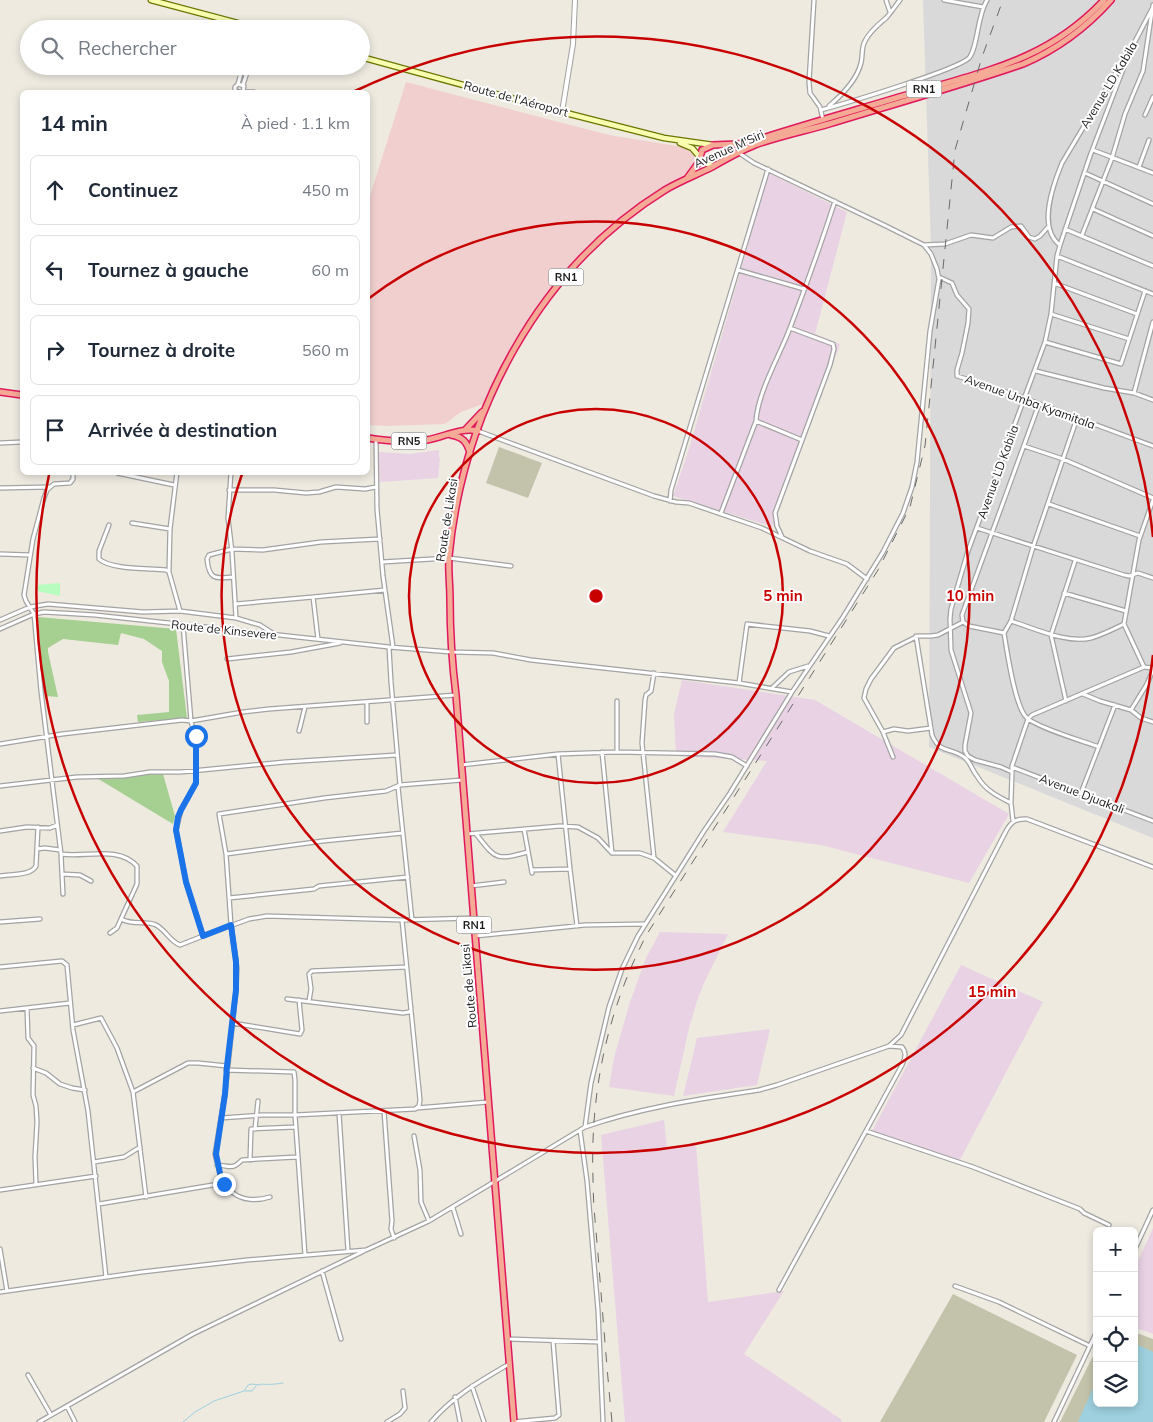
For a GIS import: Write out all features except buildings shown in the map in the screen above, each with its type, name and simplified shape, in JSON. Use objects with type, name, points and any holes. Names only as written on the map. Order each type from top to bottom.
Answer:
[{"type":"highway","name":"Avenue M'Siri","points":[[712,145],[727,145],[756,140],[1019,60],[1060,39],[1088,17],[1104,0]]},
{"type":"highway","name":"Avenue M'Siri","points":[[478,431],[498,378],[516,345],[539,310],[569,273],[599,242],[634,212],[663,192],[731,156],[757,145],[1023,64],[1052,51],[1077,34],[1111,0]]},
{"type":"highway","name":"RN1","points":[[685,180],[697,166],[702,150],[712,145]]},
{"type":"highway","points":[[727,145],[735,149],[731,156]]},
{"type":"highway","points":[[0,392],[20,395]]},
{"type":"highway","points":[[465,430],[486,408]]},
{"type":"highway","name":"RN5","points":[[370,438],[412,441],[435,439],[465,430],[478,431]]},
{"type":"highway","name":"Route de Likasi","points":[[478,431],[459,494],[449,558],[451,652],[514,1422]]},
{"type":"highway","points":[[451,435],[465,441],[470,453]]},
{"type":"main road","points":[[151,0],[224,20]]},
{"type":"main road","name":"Route de l'Aéroport","points":[[370,59],[671,140],[692,148],[708,165],[714,166]]},
{"type":"main road","name":"Route de l'Aéroport","points":[[671,140],[712,145]]},
{"type":"street","points":[[562,112],[573,44],[575,0]]},
{"type":"street","points":[[820,0],[814,1],[810,88],[812,97],[819,105],[823,119]]},
{"type":"street","points":[[886,0],[890,12]]},
{"type":"street","points":[[826,108],[843,92],[853,79],[860,66],[864,41],[900,0]]},
{"type":"street","points":[[944,0],[982,8]]},
{"type":"street","points":[[821,110],[937,73],[965,61],[974,48],[982,8],[987,0]]},
{"type":"street","name":"Avenue LD Kabila","points":[[1082,235],[1112,158],[1125,114],[1142,71],[1153,6]]},
{"type":"street","name":"Avenue LD Kabila","points":[[1049,226],[1050,202],[1055,180],[1062,163],[1130,51],[1153,6]]},
{"type":"street","points":[[1148,41],[1153,42]]},
{"type":"street","name":"Avenue LD Kabila","points":[[991,533],[977,528],[1036,371],[1052,314],[1057,256],[1060,245],[1130,51]]},
{"type":"street","points":[[237,90],[235,87],[241,75]]},
{"type":"street","points":[[241,90],[244,86],[246,75]]},
{"type":"street","points":[[238,84],[249,90]]},
{"type":"street","points":[[1145,115],[1153,97]]},
{"type":"street","points":[[1139,167],[1149,140]]},
{"type":"street","points":[[1093,150],[1153,173]]},
{"type":"street","points":[[585,1127],[591,1082],[609,1008],[622,969],[644,924],[747,766],[808,666],[867,579],[895,530],[912,487],[919,451],[930,331],[939,277],[931,254],[924,245],[754,163],[739,153]]},
{"type":"street","points":[[670,501],[671,490],[768,169]]},
{"type":"street","points":[[1085,173],[1153,204]]},
{"type":"street","points":[[721,513],[756,422],[760,399],[790,328],[835,201]]},
{"type":"street","points":[[1093,209],[1153,236]]},
{"type":"street","points":[[924,245],[945,244],[971,235],[993,238],[1015,226],[1021,226],[1029,237],[1035,239],[1049,226]]},
{"type":"street","points":[[1049,226],[1052,237],[1060,245]]},
{"type":"street","points":[[1065,229],[1153,266]]},
{"type":"street","points":[[1057,256],[1153,294]]},
{"type":"street","points":[[738,270],[804,289]]},
{"type":"street","name":"Avenue Umba Kyamitala","points":[[939,277],[952,283],[957,295],[969,309],[963,350],[957,370],[958,376],[1153,446]]},
{"type":"street","points":[[1054,283],[1137,314]]},
{"type":"street","points":[[1045,342],[1122,363],[1145,290]]},
{"type":"street","points":[[1052,314],[1129,339]]},
{"type":"street","points":[[1134,393],[1153,322]]},
{"type":"street","points":[[782,538],[777,526],[775,513],[830,365],[834,346],[790,328]]},
{"type":"street","points":[[1036,371],[1104,388],[1134,393],[1153,400]]},
{"type":"street","name":"Avenue LD Kabila","points":[[963,622],[962,615],[1039,404]]},
{"type":"street","points":[[1077,418],[1033,547],[1011,621],[1004,633],[1018,702],[1023,713],[1028,719],[1099,748]]},
{"type":"street","points":[[756,422],[802,440]]},
{"type":"street","points":[[478,431],[670,501],[689,503],[762,528],[823,556],[847,564],[867,579]]},
{"type":"street","points":[[376,439],[376,487],[391,647],[392,700],[399,786],[412,920]]},
{"type":"street","points":[[0,443],[20,442]]},
{"type":"street","points":[[1024,446],[1063,459],[1153,499],[1140,536],[1124,624],[1144,667]]},
{"type":"street","points":[[63,894],[34,614],[24,595],[30,555],[45,493],[54,484],[70,483],[73,475]]},
{"type":"street","points":[[126,475],[174,485]]},
{"type":"street","points":[[176,475],[170,529],[169,572],[180,611]]},
{"type":"street","points":[[231,475],[228,518],[232,549],[236,618]]},
{"type":"street","points":[[0,488],[50,487]]},
{"type":"street","points":[[229,490],[274,490],[313,493],[336,487],[360,489],[376,487]]},
{"type":"street","points":[[1049,504],[1140,536]]},
{"type":"street","points":[[132,523],[170,529]]},
{"type":"street","points":[[109,525],[99,551],[99,559],[101,561],[122,566],[162,569],[169,572]]},
{"type":"street","points":[[977,528],[968,551],[952,609],[950,628],[951,650],[971,713],[965,744],[967,757],[977,777],[991,793],[1011,802]]},
{"type":"street","points":[[991,533],[1124,575],[1138,574],[1153,578]]},
{"type":"street","points":[[234,577],[214,578],[210,574],[207,559],[209,555],[214,552],[232,549],[263,550],[321,542],[380,540]]},
{"type":"street","points":[[0,554],[30,555]]},
{"type":"street","points":[[382,562],[449,558],[511,566]]},
{"type":"street","points":[[1066,701],[1050,635],[1075,560]]},
{"type":"street","points":[[236,604],[385,590]]},
{"type":"street","points":[[1064,593],[1126,611]]},
{"type":"street","points":[[313,598],[318,639]]},
{"type":"street","points":[[0,620],[30,607],[48,604],[143,612],[180,611],[236,618],[260,625],[277,636]]},
{"type":"street","name":"Route de Kinsevere","points":[[0,629],[34,614],[52,612],[95,615],[391,647],[451,652],[493,652],[531,660],[772,687],[792,692]]},
{"type":"street","points":[[1011,621],[1050,635],[1086,638],[1124,624]]},
{"type":"street","points":[[893,756],[883,732],[864,698],[866,689],[882,662],[894,648],[916,636],[934,636],[963,622],[970,626],[1004,633]]},
{"type":"street","points":[[739,683],[747,624],[810,631],[829,636]]},
{"type":"street","points":[[183,625],[191,721],[196,741],[196,783],[178,817],[176,830],[186,882],[203,936]]},
{"type":"street","points":[[916,636],[932,736],[939,747],[1012,772]]},
{"type":"street","points":[[227,659],[298,651],[343,642]]},
{"type":"street","points":[[772,687],[789,672],[808,666]]},
{"type":"street","points":[[1013,821],[1011,802],[1012,766],[1028,719],[1032,715],[1144,667],[1153,669],[1147,684],[1131,710]]},
{"type":"street","points":[[654,673],[651,691],[646,695],[642,729],[654,858]]},
{"type":"street","points":[[1082,694],[1131,710],[1141,718],[1153,722]]},
{"type":"street","points":[[0,744],[145,724],[182,720],[191,721],[243,712],[456,695]]},
{"type":"street","points":[[617,701],[617,752]]},
{"type":"street","points":[[367,702],[367,722]]},
{"type":"street","points":[[1081,793],[1115,705]]},
{"type":"street","points":[[299,731],[305,707]]},
{"type":"street","points":[[883,732],[894,729],[908,731],[931,728]]},
{"type":"street","points":[[602,752],[612,853]]},
{"type":"street","points":[[461,764],[558,754],[643,752],[715,754],[732,757],[747,766]]},
{"type":"street","points":[[558,754],[577,926]]},
{"type":"street","points":[[0,786],[77,777],[124,776],[150,772],[397,755]]},
{"type":"street","name":"Avenue Djuakali","points":[[1012,766],[1153,821]]},
{"type":"street","points":[[220,1182],[221,1178],[216,1154],[222,1118],[237,968],[231,925],[226,854],[219,814],[324,798],[386,791],[399,786],[462,780]]},
{"type":"street","points":[[889,1046],[901,1035],[1004,832],[1013,821],[1020,818],[1027,819],[1153,867]]},
{"type":"street","points":[[0,831],[18,828],[50,828],[57,825]]},
{"type":"street","points":[[467,834],[566,826],[578,828],[590,832],[612,853],[637,852],[654,858],[675,875]]},
{"type":"street","points":[[0,876],[33,872],[36,866],[38,827]]},
{"type":"street","points":[[524,829],[532,872],[570,869]]},
{"type":"street","points":[[226,854],[403,833]]},
{"type":"street","points":[[476,834],[494,856],[501,858],[511,857],[528,852]]},
{"type":"street","points":[[37,850],[45,848],[60,852],[110,854],[124,858],[137,866],[137,884],[117,928],[110,933]]},
{"type":"street","points":[[62,874],[80,875],[91,881]]},
{"type":"street","points":[[229,898],[314,889],[319,886],[365,880],[408,877]]},
{"type":"street","points":[[471,886],[504,882]]},
{"type":"street","points":[[121,919],[132,923],[154,924],[172,941],[180,945],[231,925],[267,916],[402,920],[474,918]]},
{"type":"street","points":[[0,922],[40,919]]},
{"type":"street","points":[[402,920],[420,1100],[417,1108]]},
{"type":"street","points":[[475,936],[577,926],[644,924]]},
{"type":"street","points":[[0,967],[64,962],[67,965],[73,1025],[85,1090],[96,1176],[106,1277]]},
{"type":"street","points":[[309,1001],[309,974],[312,971],[406,967]]},
{"type":"street","points":[[287,999],[403,1013],[411,1010]]},
{"type":"street","points":[[232,1023],[300,1034],[302,1030],[299,1000]]},
{"type":"street","points":[[0,1011],[70,1003]]},
{"type":"street","points":[[27,1008],[28,1038],[34,1046],[32,1095],[36,1106],[37,1122],[36,1185]]},
{"type":"street","points":[[73,1025],[102,1019],[116,1048],[133,1092],[146,1197]]},
{"type":"street","points":[[39,1422],[193,1334],[430,1221],[585,1127],[606,1119],[646,1109],[759,1090],[889,1046],[902,1047],[905,1050],[905,1059],[779,1290]]},
{"type":"street","points":[[133,1092],[188,1063],[227,1068],[294,1072],[296,1080],[295,1127],[305,1255]]},
{"type":"street","points":[[34,1068],[60,1084],[85,1090]]},
{"type":"street","points":[[255,1129],[258,1101]]},
{"type":"street","points":[[222,1118],[256,1115],[384,1111],[488,1102]]},
{"type":"street","points":[[384,1111],[391,1229],[394,1238]]},
{"type":"street","points":[[339,1113],[348,1251]]},
{"type":"street","points":[[250,1160],[250,1130],[295,1127]]},
{"type":"street","points":[[580,1130],[587,1181],[599,1342],[602,1422]]},
{"type":"street","points":[[866,1131],[973,1167],[1080,1209],[1084,1213],[1109,1225]]},
{"type":"street","points":[[414,1136],[420,1170],[421,1202],[430,1221]]},
{"type":"street","points":[[94,1162],[124,1157],[141,1147]]},
{"type":"street","points":[[217,1165],[233,1167],[242,1160],[297,1157]]},
{"type":"street","points":[[0,1190],[96,1176]]},
{"type":"street","points":[[99,1204],[213,1186],[220,1182]]},
{"type":"street","points":[[220,1182],[236,1195],[244,1198],[261,1199],[270,1197]]},
{"type":"street","points":[[452,1208],[461,1234]]},
{"type":"street","points":[[1138,1242],[1153,1210]]},
{"type":"street","points":[[0,1249],[7,1291]]},
{"type":"street","points":[[0,1292],[247,1260],[366,1250]]},
{"type":"street","points":[[322,1271],[341,1339]]},
{"type":"street","points":[[955,1286],[999,1302],[1090,1346]]},
{"type":"street","points":[[507,1339],[599,1342]]},
{"type":"street","points":[[1054,1422],[1093,1340]]},
{"type":"street","points":[[514,1422],[555,1418],[558,1415],[553,1341]]},
{"type":"street","points":[[431,1422],[455,1397],[509,1364]]},
{"type":"street","points":[[28,1375],[51,1415]]},
{"type":"street","points":[[472,1386],[484,1422]]},
{"type":"street","points":[[387,1422],[400,1414],[405,1408],[404,1391]]},
{"type":"street","points":[[455,1397],[460,1422]]},
{"type":"street","points":[[67,1406],[75,1422]]},
{"type":"shaded area","points":[[923,0],[1153,0],[1153,838],[929,747],[931,247]]},
{"type":"shaded area","points":[[406,82],[609,135],[689,148],[695,153],[697,160],[691,171],[639,204],[569,267],[515,344],[483,404],[461,412],[445,424],[370,425],[370,196]]},
{"type":"shaded area","points":[[769,173],[847,212],[815,334],[840,344],[773,527],[673,496],[688,452]]},
{"type":"shaded area","points":[[499,447],[542,463],[528,498],[486,483]]},
{"type":"shaded area","points":[[439,450],[438,478],[380,482],[378,452],[409,454]]},
{"type":"shaded area","points":[[682,680],[815,700],[1009,814],[969,883],[821,845],[723,832],[767,761],[676,756],[674,714]]},
{"type":"shaded area","points":[[660,932],[728,934],[697,1001],[674,1096],[609,1087],[614,1058],[630,1002],[646,958]]},
{"type":"shaded area","points":[[961,965],[1043,1002],[960,1160],[872,1131]]},
{"type":"shaded area","points":[[770,1029],[757,1085],[683,1096],[697,1038]]},
{"type":"shaded area","points":[[664,1120],[667,1148],[696,1145],[708,1302],[784,1291],[744,1354],[842,1420],[841,1422],[625,1422],[601,1135]]},
{"type":"shaded area","points":[[1153,1228],[1153,1334],[1138,1328],[1138,1261]]},
{"type":"shaded area","points":[[953,1294],[1077,1355],[1044,1422],[880,1422]]},
{"type":"shaded area","points":[[1138,1333],[1153,1339],[1153,1422],[1060,1422],[1093,1356],[1093,1407],[1138,1407]]},
{"type":"green space","points":[[60,583],[60,596],[37,591],[36,585]]},
{"type":"green space","points":[[38,617],[176,629],[187,718],[138,722],[137,715],[169,712],[169,681],[162,662],[162,651],[144,639],[121,633],[118,645],[63,639],[48,648],[58,697],[46,696],[42,674]]},
{"type":"green space","points":[[163,774],[175,816],[173,824],[95,777]]},
{"type":"water","points":[[1138,1345],[1153,1352],[1153,1422],[1078,1422],[1093,1388],[1093,1407],[1138,1407]]},
{"type":"waterway","points":[[183,1422],[195,1412],[214,1401],[244,1391],[248,1385],[283,1383]]},
{"type":"waterway","points":[[245,1391],[252,1391],[256,1386]]},
{"type":"railway","points":[[612,1422],[593,1190],[593,1147],[598,1084],[612,1022],[621,992],[647,934],[878,570],[910,507],[925,446],[955,150],[982,57],[1003,0]]},
{"type":"route","points":[[196,736],[196,783],[182,806],[178,817],[177,837],[186,882],[203,936],[231,925],[237,968],[225,1094],[215,1158],[221,1178],[220,1182],[224,1184]]}]
